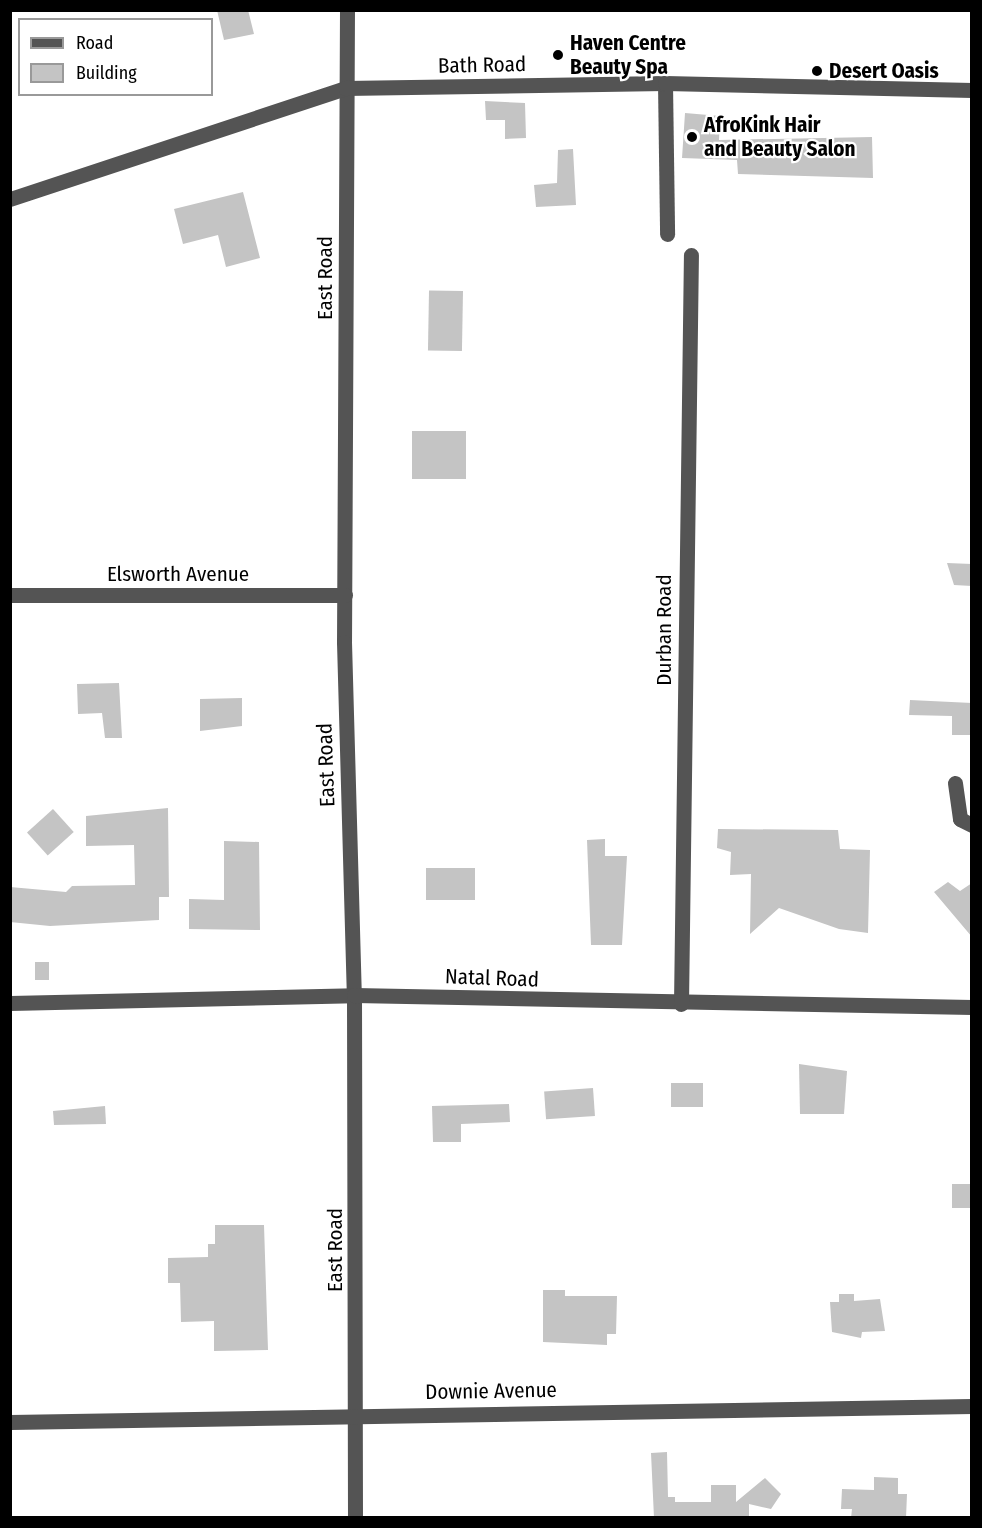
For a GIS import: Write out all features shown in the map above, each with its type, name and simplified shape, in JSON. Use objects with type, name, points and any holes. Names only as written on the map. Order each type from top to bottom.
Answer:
[{"type":"street","name":"East Road","points":[[347,10],[345,595],[354,995],[357,1413],[355,1518]]},
{"type":"street","name":"Bath Road","points":[[10,199],[345,88],[665,83],[972,90]]},
{"type":"street","points":[[665,83],[667,234]]},
{"type":"street","name":"Durban Road","points":[[681,1004],[691,255]]},
{"type":"street","name":"Elsworth Avenue","points":[[10,594],[345,595]]},
{"type":"street","points":[[955,783],[960,819],[972,825]]},
{"type":"street","name":"Natal Road","points":[[10,1003],[354,995],[681,1004],[972,1007]]},
{"type":"street","name":"Downie Avenue","points":[[10,1422],[357,1413],[972,1406]]},
{"type":"building","points":[[217,10],[248,10],[254,34],[224,40]]},
{"type":"building","points":[[485,101],[525,103],[526,138],[505,139],[505,120],[486,120]]},
{"type":"building","points":[[685,113],[720,116],[719,140],[872,137],[873,178],[738,174],[737,160],[682,158]]},
{"type":"building","points":[[573,149],[576,205],[536,207],[534,185],[557,183],[558,150]]},
{"type":"building","points":[[243,192],[260,258],[226,267],[218,235],[183,244],[174,209]]},
{"type":"building","points":[[429,290],[463,291],[462,351],[428,350]]},
{"type":"building","points":[[412,431],[466,431],[466,479],[412,479]]},
{"type":"building","points":[[947,563],[972,564],[972,586],[954,585]]},
{"type":"building","points":[[119,683],[122,738],[105,738],[102,713],[78,714],[77,684]]},
{"type":"building","points":[[242,698],[242,726],[200,731],[200,699]]},
{"type":"building","points":[[910,700],[972,703],[972,735],[952,735],[952,716],[909,715]]},
{"type":"building","points":[[168,808],[169,897],[159,897],[159,920],[50,926],[10,922],[10,887],[66,892],[72,886],[135,885],[134,845],[86,846],[86,816]]},
{"type":"building","points":[[53,809],[74,832],[48,855],[27,832]]},
{"type":"building","points":[[718,829],[838,830],[840,849],[870,850],[868,933],[839,929],[779,908],[750,934],[751,874],[730,875],[731,852],[717,848]]},
{"type":"building","points":[[605,839],[605,856],[627,856],[622,945],[591,945],[587,840]]},
{"type":"building","points":[[224,841],[259,842],[260,930],[189,929],[189,899],[224,900]]},
{"type":"building","points":[[426,868],[475,868],[475,900],[426,900]]},
{"type":"building","points":[[948,882],[960,891],[972,883],[972,937],[934,892]]},
{"type":"building","points":[[35,962],[49,962],[49,980],[35,980]]},
{"type":"building","points":[[799,1064],[847,1071],[844,1114],[800,1114]]},
{"type":"building","points":[[671,1083],[703,1083],[703,1107],[671,1107]]},
{"type":"building","points":[[593,1088],[595,1116],[546,1119],[544,1091]]},
{"type":"building","points":[[509,1104],[510,1122],[461,1124],[461,1142],[433,1142],[432,1106]]},
{"type":"building","points":[[105,1106],[106,1124],[54,1125],[53,1111]]},
{"type":"building","points":[[952,1184],[972,1184],[972,1208],[952,1208]]},
{"type":"building","points":[[215,1225],[264,1225],[268,1350],[214,1351],[214,1321],[181,1322],[180,1283],[168,1283],[168,1258],[208,1257],[208,1244],[215,1244]]},
{"type":"building","points":[[543,1290],[565,1290],[565,1296],[617,1296],[616,1334],[607,1334],[607,1345],[543,1342]]},
{"type":"building","points":[[839,1294],[854,1294],[854,1301],[880,1299],[885,1331],[862,1332],[861,1338],[832,1332],[830,1302],[839,1302]]},
{"type":"building","points":[[667,1452],[668,1497],[675,1497],[675,1502],[711,1502],[711,1485],[736,1485],[736,1502],[765,1478],[781,1494],[771,1509],[749,1504],[749,1518],[654,1518],[651,1453]]},
{"type":"building","points":[[874,1477],[898,1478],[898,1494],[907,1494],[906,1518],[851,1518],[852,1509],[841,1509],[842,1489],[874,1490]]},
{"type":"place","name":"Haven Centre Beauty Spa","points":[[558,55]]},
{"type":"place","name":"Desert Oasis","points":[[817,71]]},
{"type":"place","name":"AfroKink Hair and Beauty Salon","points":[[692,137]]}]
